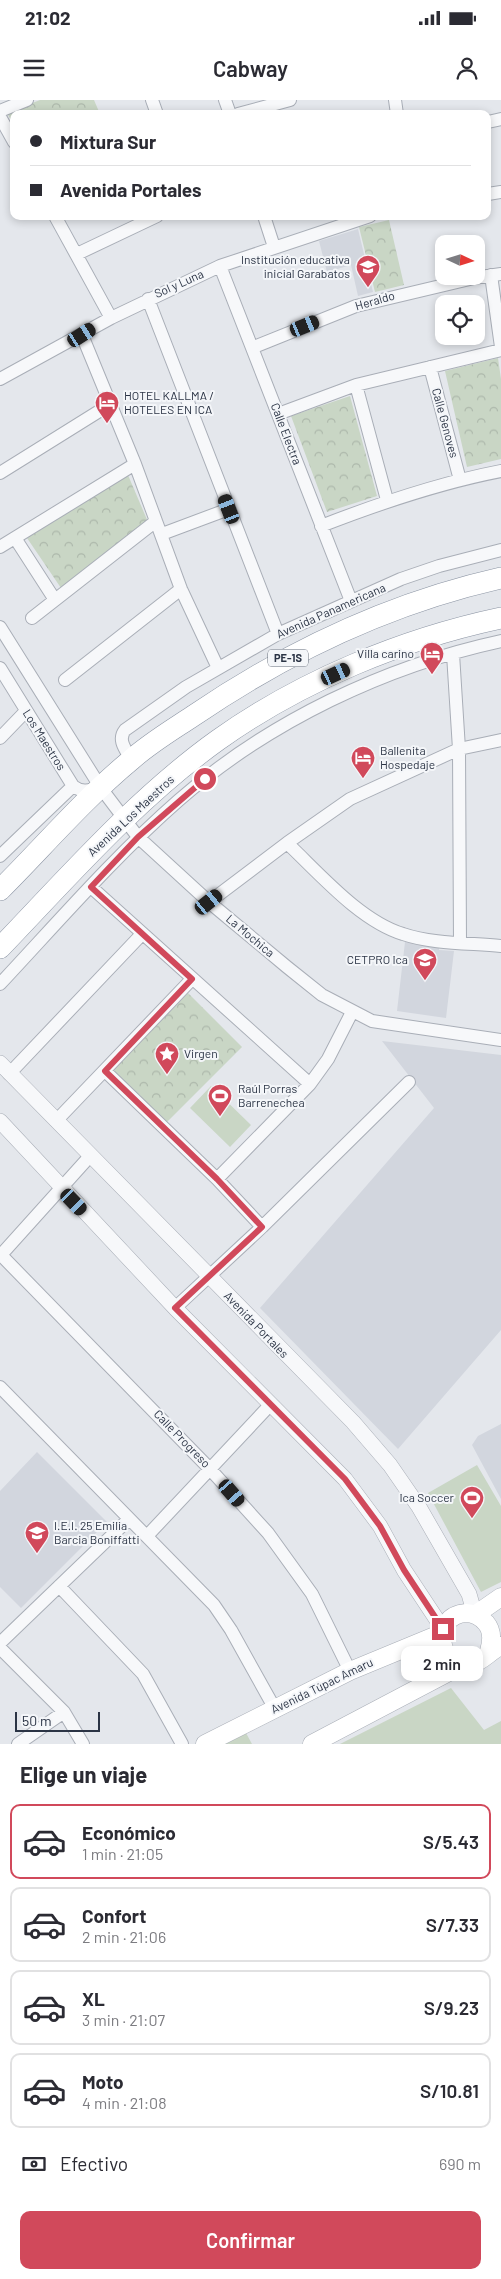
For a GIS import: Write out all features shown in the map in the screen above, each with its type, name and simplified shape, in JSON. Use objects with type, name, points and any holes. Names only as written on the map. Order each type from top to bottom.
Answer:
[{"type":"highway","name":"PE-1S","points":[[0,890],[131,759],[241,684],[313,644],[386,612],[455,590],[501,578]]},
{"type":"highway","name":"Avenida Los Maestros","points":[[0,948],[125,820],[161,786],[218,740],[290,696],[350,667],[412,644],[501,618]]},
{"type":"main road","points":[[475,1615],[501,1597]]},
{"type":"main road","points":[[312,1744],[464,1664],[478,1661],[495,1649],[491,1644],[489,1628],[485,1621],[468,1613],[454,1616],[442,1631],[445,1652],[456,1662],[464,1664]]},
{"type":"main road","name":"Avenida Túpac Amaru","points":[[205,1744],[350,1671],[442,1631]]},
{"type":"street","points":[[0,111],[27,100]]},
{"type":"street","points":[[253,110],[290,100]]},
{"type":"street","points":[[0,118],[10,135]]},
{"type":"street","points":[[57,220],[111,318]]},
{"type":"street","points":[[77,254],[149,220]]},
{"type":"street","points":[[265,220],[274,247]]},
{"type":"street","name":"Sol y Luna","points":[[0,379],[111,318],[220,266],[358,220]]},
{"type":"street","name":"Calle Electra","points":[[220,266],[254,347],[351,601]]},
{"type":"street","points":[[278,414],[356,385],[501,348],[496,274]]},
{"type":"street","name":"Heraldo","points":[[254,347],[356,306],[496,274]]},
{"type":"street","points":[[148,299],[278,634]]},
{"type":"street","points":[[82,335],[109,405],[135,464],[181,589],[218,668]]},
{"type":"street","name":"Calle Genoves","points":[[430,367],[460,480]]},
{"type":"street","points":[[356,385],[387,500]]},
{"type":"street","points":[[0,473],[109,405]]},
{"type":"street","points":[[0,547],[135,464]]},
{"type":"street","points":[[321,526],[387,500],[501,471]]},
{"type":"street","points":[[162,534],[229,509]]},
{"type":"street","points":[[32,618],[156,522]]},
{"type":"street","points":[[15,538],[55,600]]},
{"type":"street","name":"Avenida Panamericana","points":[[131,759],[122,741],[122,734],[125,730],[186,687],[278,634],[351,601],[439,566],[501,550]]},
{"type":"street","points":[[65,680],[181,589]]},
{"type":"street","name":"La Mochica","points":[[0,628],[101,788],[138,837],[209,902],[305,982],[352,1012],[386,1024],[501,1040]]},
{"type":"street","points":[[0,984],[138,837],[228,761],[264,737],[382,678],[453,654],[501,641]]},
{"type":"street","points":[[453,654],[459,749],[460,941]]},
{"type":"street","name":"Los Maestros","points":[[0,668],[72,786]]},
{"type":"street","points":[[0,738],[26,711]]},
{"type":"street","points":[[209,902],[287,843],[350,799],[459,749],[501,740]]},
{"type":"street","points":[[0,856],[72,786],[86,791],[101,788]]},
{"type":"street","points":[[287,843],[364,913],[383,926],[417,938],[501,946]]},
{"type":"street","points":[[91,887],[192,979],[230,1010],[310,1084]]},
{"type":"street","points":[[4,1068],[142,934]]},
{"type":"street","points":[[56,1121],[192,979]]},
{"type":"street","points":[[217,1179],[310,1084],[328,1059],[352,1012]]},
{"type":"street","name":"Avenida Portales","points":[[4,1068],[353,1422],[390,1465],[458,1572],[469,1594],[475,1615]]},
{"type":"street","points":[[105,1071],[217,1179],[262,1227]]},
{"type":"street","points":[[175,1308],[262,1227],[409,1082]]},
{"type":"street","points":[[0,1122],[175,1308],[345,1479],[380,1526],[404,1570],[442,1631]]},
{"type":"street","points":[[0,1255],[90,1156]]},
{"type":"street","name":"Calle Progreso","points":[[0,1255],[210,1468],[291,1562],[312,1594],[350,1671]]},
{"type":"street","points":[[0,1387],[128,1520],[147,1536],[214,1605],[231,1630],[275,1709]]},
{"type":"street","points":[[147,1536],[270,1405]]},
{"type":"street","points":[[0,1643],[128,1520]]},
{"type":"street","points":[[59,1586],[143,1674],[182,1744]]},
{"type":"street","points":[[0,1648],[64,1712],[84,1744]]},
{"type":"street","points":[[18,1744],[64,1712]]},
{"type":"shaded area","points":[[358,229],[373,292],[358,296],[351,265],[327,272],[319,241]]},
{"type":"shaded area","name":"CETPRO Ica","points":[[405,942],[439,946],[439,950],[454,951],[446,1018],[397,1011]]},
{"type":"shaded area","points":[[382,1041],[501,1055],[501,1330],[398,1449],[260,1308],[434,1108]]},
{"type":"shaded area","points":[[501,1424],[501,1499],[472,1445],[478,1436]]},
{"type":"shaded area","name":"I.E.I. 25 Emilia Barcia Boniffatti","points":[[37,1452],[107,1522],[21,1608],[0,1587],[0,1491]]},
{"type":"green space","points":[[40,100],[94,100],[98,110],[15,110]]},
{"type":"green space","points":[[389,220],[404,285],[375,292],[359,227]]},
{"type":"green space","points":[[498,358],[501,379],[501,459],[467,467],[445,371]]},
{"type":"green space","points":[[350,396],[377,496],[327,512],[291,416]]},
{"type":"green space","points":[[128,475],[148,522],[61,588],[27,538]]},
{"type":"green space","name":"Raúl Porras Barrenechea","points":[[188,993],[242,1047],[165,1124],[111,1070]]},
{"type":"green space","name":"Raúl Porras Barrenechea","points":[[211,1086],[251,1125],[230,1147],[190,1108]]},
{"type":"green space","name":"Ica Soccer","points":[[477,1465],[501,1506],[501,1582],[481,1592],[428,1493]]},
{"type":"green space","points":[[451,1688],[484,1730],[501,1721],[501,1744],[340,1744]]},
{"type":"green space","points":[[246,1733],[252,1744],[225,1744]]},
{"type":"place","name":"Institución educativa inicial Garabatos","points":[[368,288]]},
{"type":"place","name":"HOTEL KALLMA / HOTELES EN ICA","points":[[107,424]]},
{"type":"place","name":"Villa carino","points":[[432,675]]},
{"type":"place","name":"Ballenita Hospedaje","points":[[363,779]]},
{"type":"place","name":"CETPRO Ica","points":[[425,981]]},
{"type":"place","name":"Virgen","points":[[167,1075]]},
{"type":"place","name":"Raúl Porras Barrenechea","points":[[220,1117]]},
{"type":"place","name":"Ica Soccer","points":[[472,1519]]},
{"type":"place","name":"I.E.I. 25 Emilia Barcia Boniffatti","points":[[37,1554]]},
{"type":"route","points":[[205,779],[138,837],[91,887],[192,979],[105,1071],[217,1179],[262,1227],[175,1308],[345,1479],[380,1526],[404,1570],[443,1629]]}]
